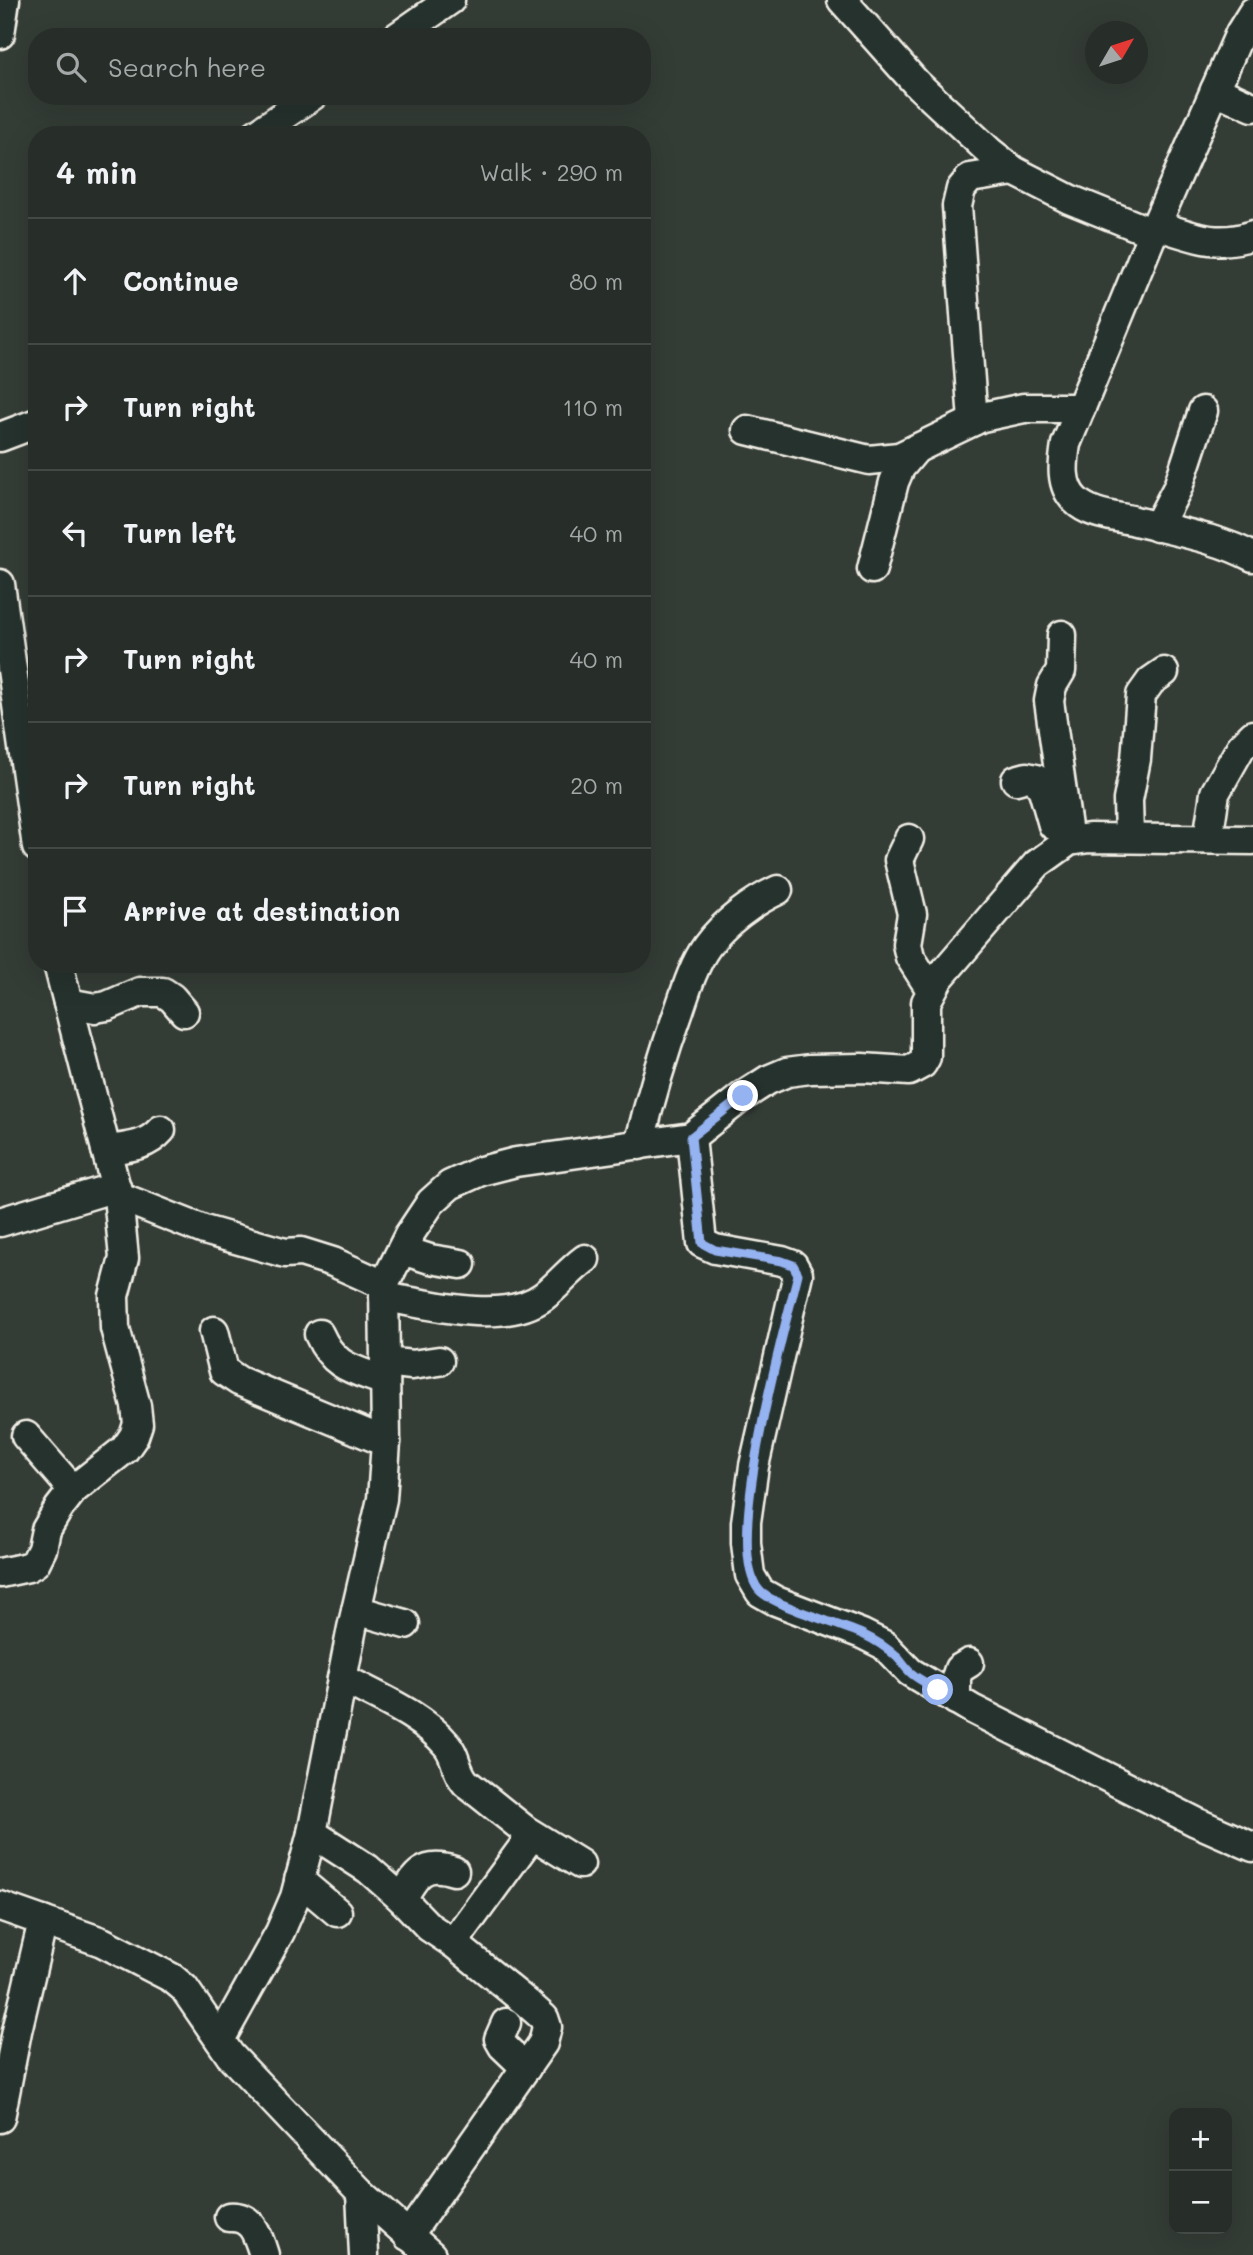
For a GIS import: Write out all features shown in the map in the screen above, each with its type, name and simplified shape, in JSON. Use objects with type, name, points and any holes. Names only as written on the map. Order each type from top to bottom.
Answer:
[{"type":"street","points":[[0,34],[5,0]]},
{"type":"street","points":[[410,28],[450,0]]},
{"type":"street","points":[[842,0],[916,83],[1014,171],[1069,199],[1154,229],[1216,242],[1237,241],[1253,236]]},
{"type":"street","points":[[1253,12],[1240,33],[1154,229],[1066,444],[1062,466],[1065,484],[1073,498],[1089,510],[1198,537],[1253,557]]},
{"type":"street","points":[[1215,90],[1253,107]]},
{"type":"street","points":[[268,126],[299,105]]},
{"type":"street","points":[[973,421],[957,206],[961,189],[971,178],[1014,171]]},
{"type":"street","points":[[747,430],[869,460],[899,457],[982,417],[1024,408],[1081,408]]},
{"type":"street","points":[[1157,527],[1178,487],[1203,411]]},
{"type":"street","points":[[0,438],[28,427]]},
{"type":"street","points":[[872,569],[894,482],[900,468],[915,450]]},
{"type":"street","points":[[0,584],[28,783]]},
{"type":"street","points":[[1062,635],[1061,671],[1052,686],[1049,701],[1064,844]]},
{"type":"street","points":[[1129,838],[1128,800],[1136,759],[1141,695],[1152,681],[1164,672]]},
{"type":"street","points":[[1208,839],[1215,793],[1241,747],[1253,736]]},
{"type":"street","points":[[1016,780],[1027,777],[1036,779],[1064,844]]},
{"type":"street","points":[[220,2040],[280,1932],[312,1833],[356,1610],[382,1499],[386,1442],[384,1291],[402,1250],[431,1202],[450,1185],[481,1171],[516,1162],[691,1137],[743,1096],[787,1072],[862,1068],[909,1071],[922,1064],[926,1057],[926,1002],[939,978],[1037,864],[1064,844],[1089,838],[1253,840]]},
{"type":"street","points":[[909,839],[899,860],[912,914],[907,944],[910,957],[932,990]]},
{"type":"street","points":[[639,1145],[654,1080],[686,992],[706,947],[730,922],[764,897],[778,891]]},
{"type":"street","points":[[0,1573],[35,1563],[42,1549],[46,1530],[73,1490],[125,1448],[134,1436],[138,1424],[136,1406],[115,1328],[114,1296],[124,1258],[117,1191],[60,973]]},
{"type":"street","points":[[68,1003],[95,1008],[107,1006],[140,992],[163,992],[184,1012]]},
{"type":"street","points":[[106,1150],[144,1144],[161,1130]]},
{"type":"street","points":[[691,1137],[702,1243],[715,1250],[782,1261],[793,1265],[798,1274],[754,1466],[747,1522],[746,1542],[750,1575],[760,1592],[884,1645],[910,1672],[956,1700],[1196,1822],[1253,1847]]},
{"type":"street","points":[[0,1222],[117,1191],[204,1230],[285,1253],[301,1252],[333,1262],[384,1291],[486,1312],[513,1309],[543,1297],[584,1259]]},
{"type":"street","points":[[402,1250],[430,1259],[461,1264]]},
{"type":"street","points":[[214,1331],[224,1371],[239,1381],[386,1442]]},
{"type":"street","points":[[319,1334],[327,1352],[340,1363],[385,1372],[439,1361]]},
{"type":"street","points":[[26,1436],[73,1490]]},
{"type":"street","points":[[356,1610],[405,1624]]},
{"type":"street","points":[[956,1700],[959,1668],[969,1663]]},
{"type":"street","points":[[342,1678],[433,1731],[454,1754],[456,1768],[466,1783],[532,1835],[580,1864]]},
{"type":"street","points":[[312,1833],[368,1869],[429,1927],[509,1987],[544,2018],[547,2027],[543,2043],[526,2068],[402,2231],[364,2253],[360,2193]]},
{"type":"street","points":[[453,1943],[532,1835]]},
{"type":"street","points":[[402,1899],[420,1871],[432,1867],[454,1871]]},
{"type":"street","points":[[299,1880],[337,1912]]},
{"type":"street","points":[[0,1906],[102,1942],[155,1967],[184,1988],[230,2055],[360,2193],[431,2255]]},
{"type":"street","points":[[0,2118],[43,1921]]},
{"type":"street","points":[[184,1988],[241,2000]]},
{"type":"street","points":[[506,2023],[499,2039],[526,2068]]},
{"type":"street","points":[[229,2217],[238,2216],[249,2221],[256,2230],[264,2255]]},
{"type":"route","points":[[743,1096],[691,1137],[702,1243],[715,1250],[782,1261],[793,1265],[798,1274],[754,1466],[746,1542],[750,1575],[760,1592],[776,1601],[884,1645],[910,1672],[938,1690]]}]
